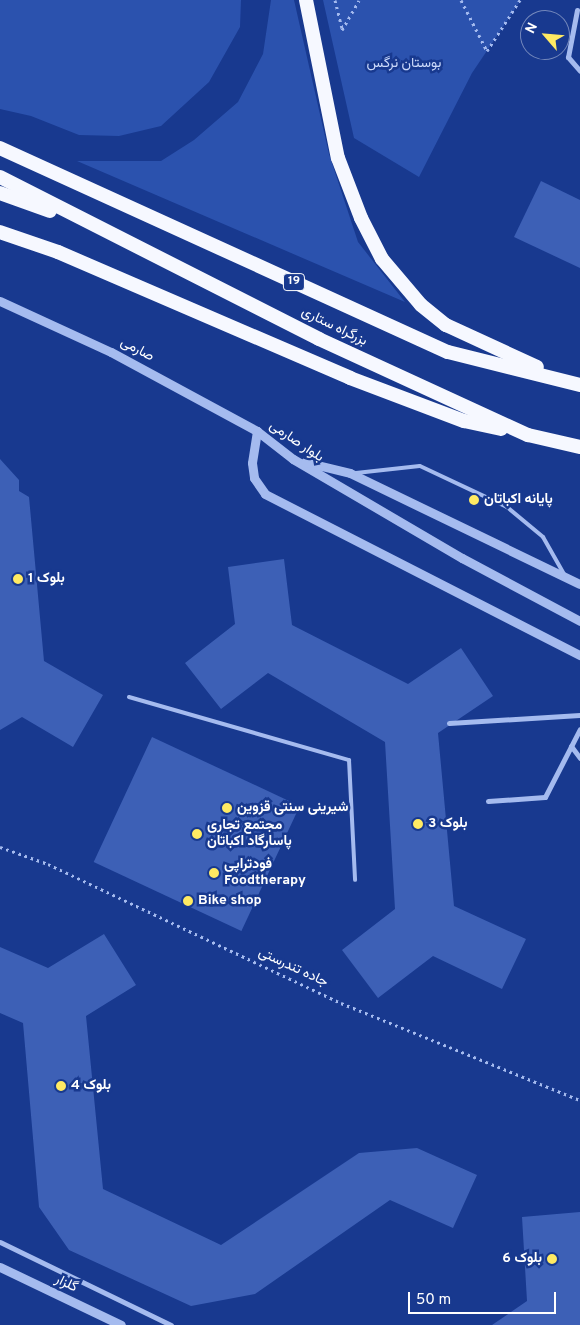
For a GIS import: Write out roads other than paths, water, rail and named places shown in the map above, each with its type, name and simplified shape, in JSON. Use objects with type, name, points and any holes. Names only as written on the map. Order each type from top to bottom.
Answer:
[{"type":"highway","points":[[306,0],[338,158],[361,218],[382,259],[421,306],[446,325],[576,383]]},
{"type":"highway","name":"بزرگراه ستاری","points":[[0,148],[448,352],[576,383]]},
{"type":"highway","name":"بزرگراه ستاری","points":[[2,184],[100,228],[319,339],[528,435],[580,447]]},
{"type":"highway","points":[[0,232],[58,252],[359,381],[464,420],[528,435]]},
{"type":"street","points":[[577,10],[568,57],[580,71]]},
{"type":"street","name":"صارمی","points":[[0,301],[111,352],[257,431]]},
{"type":"street","name":"بلوار صارمی","points":[[580,621],[462,558],[293,459],[257,431],[252,463],[254,478],[265,494],[580,655]]},
{"type":"street","points":[[293,459],[350,473],[580,584]]},
{"type":"street","points":[[449,723],[580,715]]},
{"type":"street","points":[[488,801],[546,797],[580,729]]},
{"type":"street","points":[[571,746],[580,758]]},
{"type":"street","points":[[0,1242],[171,1325]]},
{"type":"street","name":"گلزار","points":[[0,1267],[121,1325]]},
{"type":"lane","points":[[350,473],[420,466],[507,506],[543,537],[567,578]]},
{"type":"lane","points":[[130,697],[350,760],[355,880]]},
{"type":"place","name":"پایانه اکباتان","points":[[474,500]]},
{"type":"place","name":"بلوک 1","points":[[18,579]]},
{"type":"place","name":"شیرینی سنتی قزوین","points":[[227,808]]},
{"type":"place","name":"بلوک 3","points":[[418,824]]},
{"type":"place","name":"مجتمع تجاری پاسارگاد اکباتان","points":[[197,834]]},
{"type":"place","name":"فودتراپی Foodtherapy","points":[[214,873]]},
{"type":"place","name":"Bike shop","points":[[188,901]]},
{"type":"place","name":"بلوک 4","points":[[61,1086]]},
{"type":"place","name":"بلوک 6","points":[[552,1259]]},
{"type":"park label","name":"بوستان نرگس","points":[[404,64]]}]
